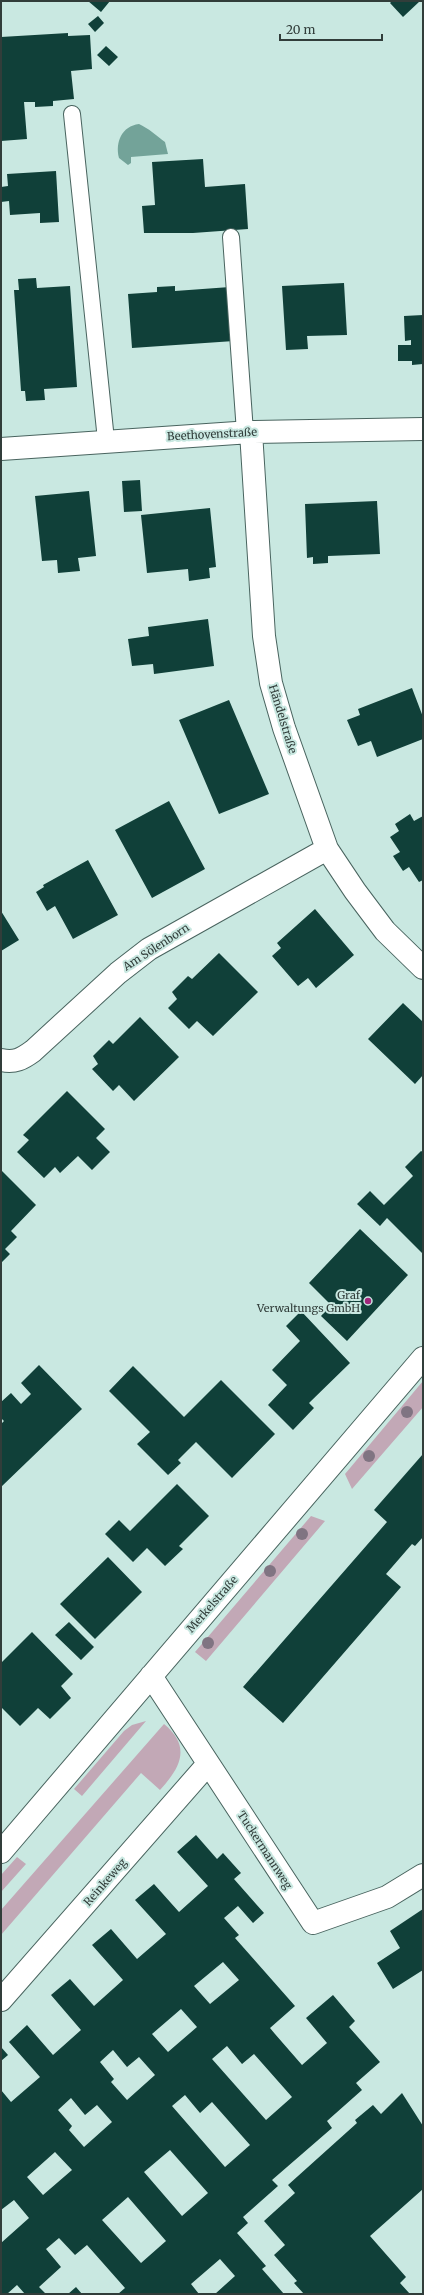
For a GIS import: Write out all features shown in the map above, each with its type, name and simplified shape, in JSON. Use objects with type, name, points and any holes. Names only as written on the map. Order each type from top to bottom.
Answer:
[{"type":"street","name":"Beethovenstraße","points":[[1,449],[106,440],[248,432],[423,429]]},
{"type":"street","name":"Händelstraße","points":[[248,432],[264,636],[271,683],[284,728],[327,848],[354,891],[385,931],[423,968]]},
{"type":"street","name":"Am Sölenborn","points":[[1,1060],[10,1062],[21,1059],[33,1051],[118,973],[149,949],[327,848]]},
{"type":"street","name":"Merkelstraße","points":[[1,1852],[423,1358]]},
{"type":"street","name":"Tuckermannweg","points":[[150,1676],[313,1923],[387,1897],[423,1875]]},
{"type":"street","name":"Reinkeweg","points":[[1,2000],[208,1764]]},
{"type":"lane","points":[[72,114],[106,440]]},
{"type":"lane","points":[[231,237],[248,432]]},
{"type":"shaded area","points":[[139,124],[165,142],[168,154],[131,157],[131,163],[128,165],[119,158],[119,141],[124,131],[133,125]]},
{"type":"shaded area","points":[[423,1381],[423,1407],[352,1489],[345,1474]]},
{"type":"shaded area","points":[[311,1516],[325,1521],[206,1661],[195,1652]]},
{"type":"shaded area","points":[[146,1721],[82,1796],[74,1789],[124,1731],[132,1725]]},
{"type":"shaded area","points":[[164,1724],[173,1733],[178,1741],[180,1749],[180,1757],[177,1766],[167,1782],[160,1790],[141,1773],[1,1935],[1,1910]]},
{"type":"shaded area","points":[[17,1857],[26,1864],[1,1892],[1,1875]]},
{"type":"building","points":[[88,1],[110,1],[101,12]]},
{"type":"building","points":[[392,1],[420,1],[403,17],[390,3]]},
{"type":"building","points":[[98,16],[104,23],[95,32],[88,24]]},
{"type":"building","points":[[68,33],[68,36],[90,35],[92,69],[71,71],[74,99],[53,101],[53,106],[35,107],[35,102],[24,102],[27,139],[1,141],[1,37]]},
{"type":"building","points":[[106,46],[118,57],[109,66],[97,55]]},
{"type":"building","points":[[203,159],[205,187],[245,184],[248,229],[193,233],[144,233],[142,206],[155,205],[152,162]]},
{"type":"building","points":[[56,171],[59,222],[40,223],[40,213],[10,215],[9,201],[1,202],[1,187],[8,186],[7,174]]},
{"type":"building","points":[[36,278],[37,288],[70,286],[77,387],[44,389],[45,400],[26,401],[25,391],[21,391],[14,290],[19,290],[18,279]]},
{"type":"building","points":[[344,283],[347,335],[307,336],[308,349],[286,350],[282,286]]},
{"type":"building","points":[[175,286],[175,291],[230,287],[234,341],[132,348],[128,294],[157,292],[157,287]]},
{"type":"building","points":[[423,315],[423,364],[412,365],[412,361],[398,361],[398,345],[411,345],[411,340],[405,341],[404,316]]},
{"type":"building","points":[[140,480],[142,511],[124,512],[122,481]]},
{"type":"building","points":[[89,491],[96,556],[78,558],[80,571],[58,573],[57,560],[42,561],[35,496]]},
{"type":"building","points":[[377,501],[380,554],[328,556],[328,563],[313,564],[313,557],[307,558],[305,504]]},
{"type":"building","points":[[210,508],[216,567],[209,568],[210,578],[189,581],[188,569],[147,573],[141,515]]},
{"type":"building","points":[[208,619],[214,666],[154,674],[153,664],[132,666],[128,639],[149,636],[148,627]]},
{"type":"building","points":[[412,688],[423,717],[423,739],[377,757],[371,741],[358,746],[347,720],[360,715],[358,709]]},
{"type":"building","points":[[229,700],[269,794],[219,814],[179,720]]},
{"type":"building","points":[[169,801],[205,869],[152,898],[115,830]]},
{"type":"building","points":[[410,814],[414,821],[423,816],[423,880],[419,882],[409,867],[403,871],[393,856],[400,852],[390,837],[399,831],[395,824]]},
{"type":"building","points":[[88,860],[118,915],[73,939],[55,906],[47,911],[36,892],[44,887],[43,885]]},
{"type":"building","points":[[315,909],[354,955],[316,988],[308,978],[298,986],[272,956],[281,948],[277,943]]},
{"type":"building","points":[[1,911],[19,940],[1,951]]},
{"type":"building","points":[[219,953],[258,992],[213,1036],[197,1021],[189,1029],[168,1008],[177,999],[172,992],[188,976],[192,979]]},
{"type":"building","points":[[403,1003],[423,1022],[423,1075],[415,1084],[368,1039]]},
{"type":"building","points":[[140,1017],[179,1057],[134,1101],[119,1085],[113,1091],[92,1069],[98,1064],[93,1056],[109,1040],[113,1044]]},
{"type":"building","points":[[67,1091],[105,1129],[96,1138],[110,1152],[92,1170],[78,1156],[60,1173],[55,1167],[44,1178],[17,1152],[29,1140],[23,1135]]},
{"type":"building","points":[[421,1151],[423,1152],[423,1254],[387,1218],[380,1226],[357,1204],[370,1191],[384,1205],[413,1176],[405,1167]]},
{"type":"building","points":[[1,1170],[36,1205],[11,1231],[17,1237],[5,1249],[10,1254],[1,1263]]},
{"type":"building","points":[[360,1229],[408,1275],[347,1341],[321,1316],[331,1305],[309,1283]]},
{"type":"building","points":[[301,1311],[350,1363],[309,1403],[314,1408],[293,1430],[268,1405],[287,1385],[272,1370],[300,1341],[286,1326]]},
{"type":"building","points":[[39,1365],[82,1409],[1,1487],[1,1424],[4,1421],[1,1418],[1,1402],[11,1393],[21,1404],[31,1394],[21,1383]]},
{"type":"building","points":[[133,1366],[184,1417],[221,1380],[275,1434],[232,1478],[196,1442],[178,1460],[181,1463],[168,1475],[137,1444],[150,1432],[109,1391]]},
{"type":"building","points":[[423,1454],[423,1537],[415,1546],[412,1544],[386,1574],[401,1587],[283,1723],[243,1687],[387,1522],[374,1510]]},
{"type":"building","points":[[177,1484],[209,1516],[179,1546],[183,1549],[165,1566],[147,1548],[133,1562],[105,1534],[119,1520],[130,1531]]},
{"type":"building","points":[[108,1557],[142,1592],[95,1639],[60,1604]]},
{"type":"building","points":[[69,1622],[94,1647],[81,1660],[55,1635]]},
{"type":"building","points":[[32,1632],[73,1674],[61,1686],[71,1698],[50,1719],[38,1708],[20,1726],[1,1707],[1,1663]]},
{"type":"building","points":[[196,1835],[217,1859],[223,1853],[241,1873],[234,1879],[264,1913],[253,1923],[238,1906],[224,1918],[239,1935],[235,1938],[295,2006],[270,2028],[302,2065],[327,2043],[306,2018],[333,1995],[355,2021],[349,2027],[380,2062],[356,2083],[362,2090],[327,2121],[332,2128],[272,2180],[278,2186],[243,2217],[248,2223],[237,2233],[266,2266],[262,2269],[284,2294],[215,2294],[235,2276],[220,2259],[191,2284],[199,2294],[118,2294],[125,2288],[87,2245],[75,2255],[59,2238],[46,2249],[61,2267],[39,2287],[45,2293],[25,2294],[17,2285],[7,2294],[1,2294],[1,2243],[29,2218],[14,2200],[1,2210],[1,2090],[11,2102],[40,2077],[9,2042],[27,2025],[53,2055],[81,2030],[51,1995],[70,1979],[94,2006],[123,1980],[92,1945],[111,1929],[137,1959],[166,1934],[135,1900],[154,1884],[179,1912],[208,1886],[177,1852]],"holes":[[[223,1962],[239,1980],[210,2004],[194,1986]],[[181,2009],[197,2027],[168,2052],[152,2034]],[[227,2046],[242,2064],[254,2054],[292,2097],[266,2120],[212,2059]],[[113,2050],[127,2067],[139,2057],[155,2075],[127,2100],[111,2082],[114,2079],[100,2062]],[[185,2095],[200,2113],[212,2102],[250,2145],[225,2167],[172,2106]],[[71,2098],[85,2115],[97,2105],[112,2122],[84,2147],[69,2130],[72,2126],[58,2110]],[[170,2150],[208,2193],[182,2216],[144,2172]],[[55,2152],[72,2170],[43,2195],[27,2177]],[[128,2197],[166,2241],[141,2263],[102,2220]]]},
{"type":"building","points":[[423,1909],[423,1970],[393,1989],[377,1963],[400,1948],[390,1931]]},
{"type":"building","points":[[1,2047],[8,2055],[1,2061]]},
{"type":"building","points":[[402,2093],[423,2126],[423,2189],[370,2236],[406,2277],[400,2283],[410,2294],[304,2294],[294,2283],[297,2281],[274,2255],[285,2245],[264,2221],[295,2193],[288,2185],[357,2123],[355,2120],[373,2105],[381,2114]]},
{"type":"building","points":[[76,2287],[82,2294],[68,2294]]},
{"type":"place","name":"Graf Verwaltungs GmbH","points":[[368,1301]]}]
